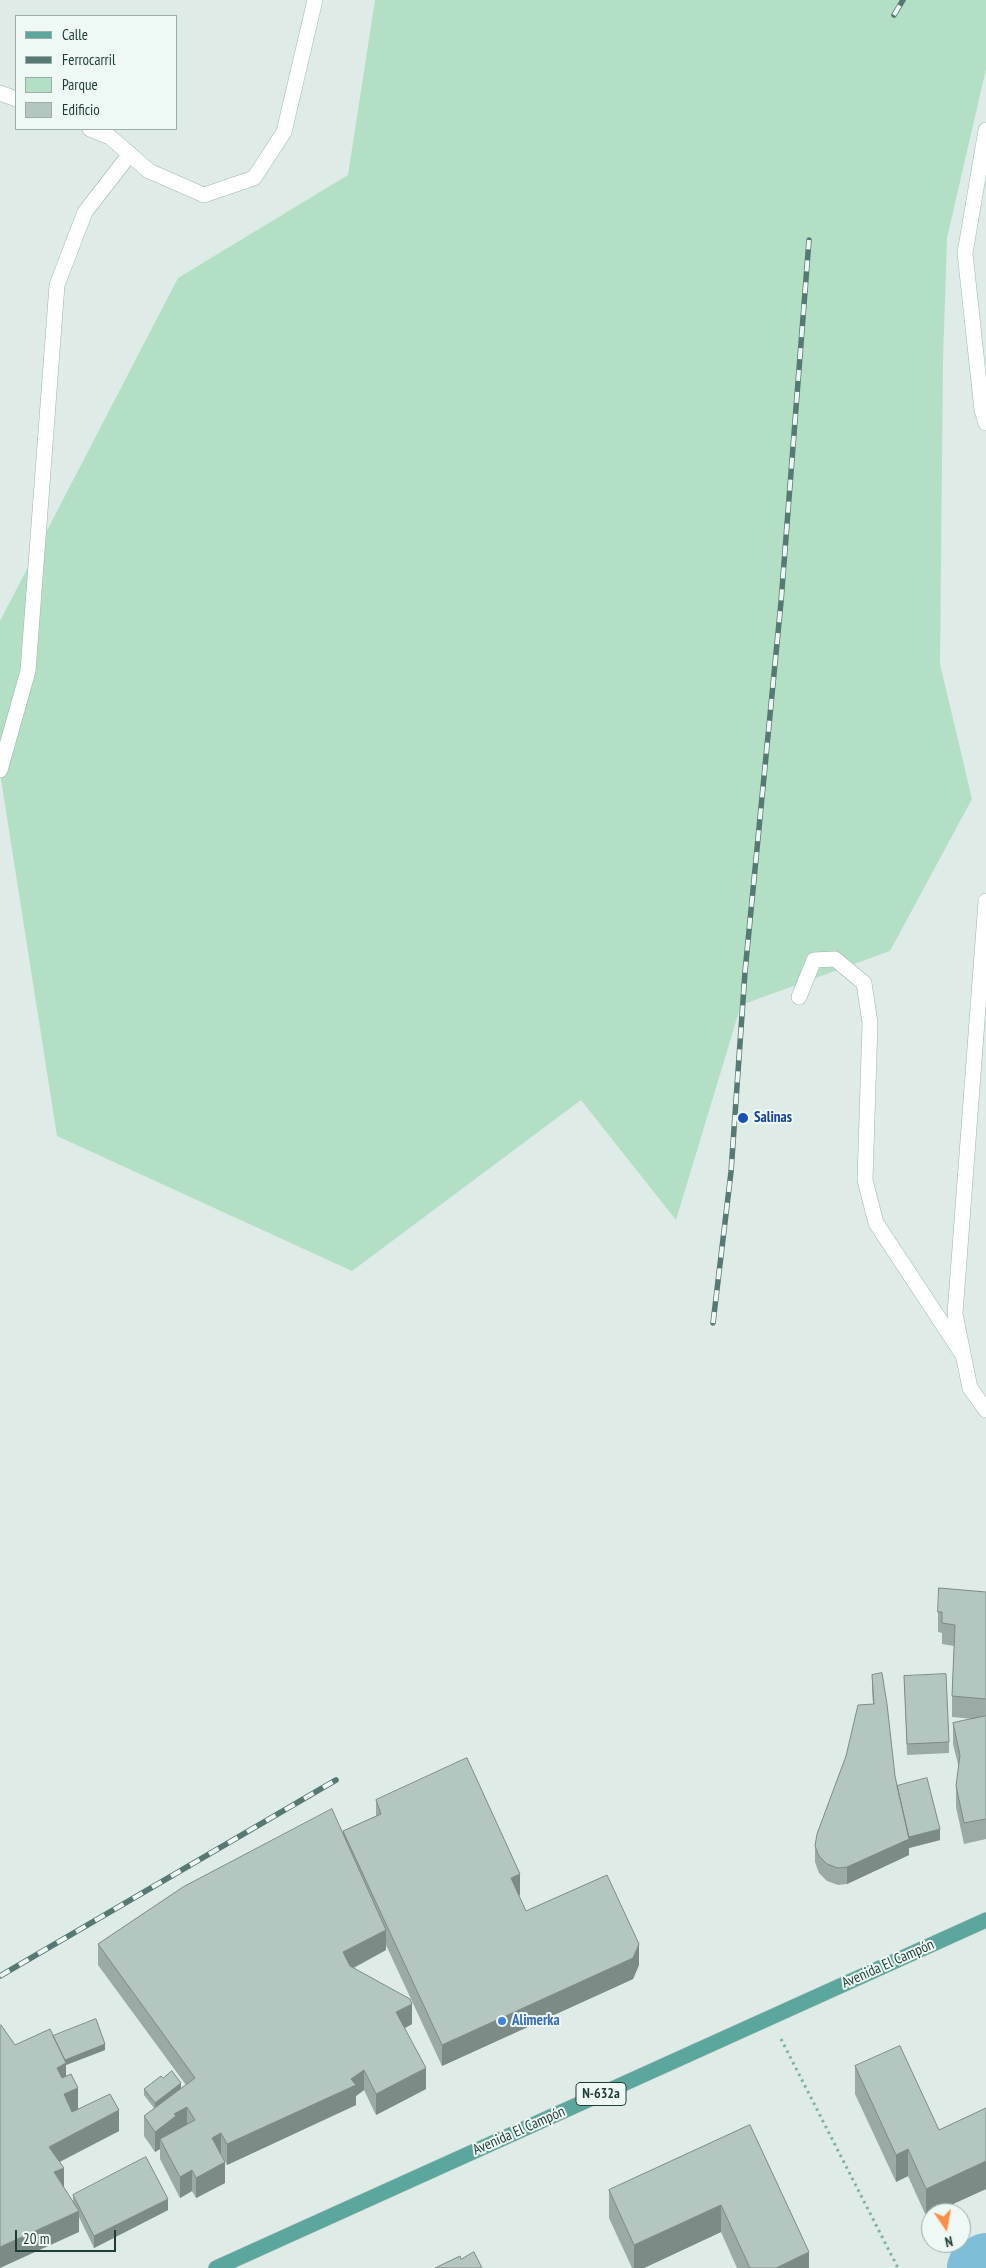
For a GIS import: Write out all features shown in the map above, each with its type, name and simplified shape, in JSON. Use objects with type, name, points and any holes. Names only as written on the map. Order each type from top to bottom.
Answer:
[{"type":"main road","name":"Avenida El Campón","points":[[216,2268],[986,1920]]},
{"type":"street","points":[[92,130],[110,137],[149,171],[204,195],[254,178],[284,132],[315,0]]},
{"type":"street","points":[[0,93],[15,99]]},
{"type":"street","points":[[986,130],[965,252],[982,410],[986,423]]},
{"type":"street","points":[[0,770],[28,671],[57,285],[85,212],[130,154]]},
{"type":"street","points":[[986,900],[955,1314],[970,1388],[986,1410]]},
{"type":"street","points":[[799,998],[814,960],[835,960],[864,983],[870,1023],[865,1180],[876,1224],[963,1355]]},
{"type":"path","points":[[770,2018],[898,2268]]},
{"type":"green space","points":[[375,0],[986,0],[986,69],[947,238],[943,361],[940,664],[972,799],[890,951],[741,1005],[676,1220],[581,1100],[352,1271],[57,1136],[0,773],[0,621],[178,278],[348,175]]},
{"type":"building","points":[[939,1588],[986,1592],[986,1699],[952,1696],[955,1625],[942,1623],[942,1612],[938,1612]]},
{"type":"building","points":[[882,1673],[895,1776],[909,1839],[847,1867],[838,1868],[827,1864],[819,1856],[815,1846],[817,1834],[846,1756],[858,1705],[874,1704],[872,1675]]},
{"type":"building","points":[[946,1674],[949,1742],[907,1744],[904,1676]]},
{"type":"building","points":[[986,1716],[986,1819],[964,1823],[956,1786],[960,1755],[953,1723]]},
{"type":"building","points":[[467,1758],[520,1874],[511,1878],[526,1911],[607,1875],[639,1944],[633,1958],[442,2045],[343,1831],[381,1814],[376,1800]]},
{"type":"building","points":[[927,1778],[940,1829],[909,1837],[897,1786]]},
{"type":"building","points":[[332,1809],[386,1930],[343,1952],[350,1966],[410,1999],[412,2004],[396,2012],[426,2068],[376,2094],[364,2070],[351,2079],[356,2085],[227,2144],[221,2133],[212,2138],[225,2162],[196,2178],[192,2170],[180,2177],[160,2139],[195,2120],[187,2107],[174,2114],[176,2116],[155,2132],[144,2116],[195,2078],[98,1944],[183,1887]]},
{"type":"building","points":[[96,2019],[105,2044],[65,2060],[53,2036]]},
{"type":"building","points":[[0,2026],[15,2045],[50,2029],[66,2063],[57,2068],[62,2078],[71,2074],[78,2088],[64,2094],[72,2112],[110,2094],[119,2110],[49,2147],[64,2168],[54,2172],[79,2211],[0,2247]]},
{"type":"building","points":[[900,2046],[939,2130],[986,2108],[986,2161],[926,2189],[908,2149],[896,2155],[855,2066]]},
{"type":"building","points":[[172,2071],[181,2083],[155,2103],[144,2089],[161,2076],[163,2078]]},
{"type":"building","points":[[750,2125],[809,2252],[776,2268],[750,2268],[721,2205],[634,2245],[609,2190]]},
{"type":"building","points":[[146,2157],[168,2199],[94,2236],[73,2195]]},
{"type":"building","points":[[474,2252],[482,2268],[435,2268],[460,2256],[461,2259]]},
{"type":"waterway","points":[[977,2268],[986,2263]]},
{"type":"railway","points":[[894,15],[903,0]]},
{"type":"railway","points":[[713,1323],[731,1172],[745,972],[781,602],[809,240]]},
{"type":"railway","points":[[0,1976],[336,1780]]},
{"type":"place","name":"Salinas","points":[[743,1118]]},
{"type":"place","name":"Alimerka","points":[[502,2021]]}]
